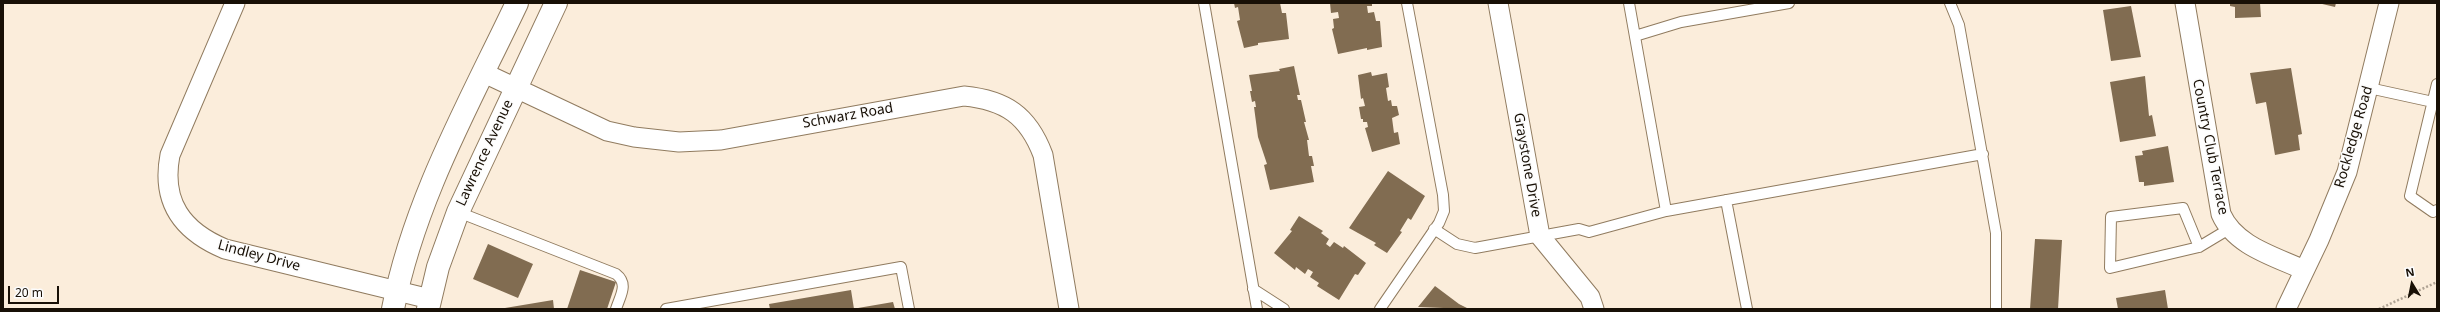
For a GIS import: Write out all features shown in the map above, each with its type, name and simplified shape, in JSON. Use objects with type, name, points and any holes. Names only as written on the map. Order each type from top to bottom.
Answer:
[{"type":"street","name":"Lindley Drive","points":[[235,3],[170,155],[167,172],[173,203],[183,220],[194,233],[225,249],[395,300],[429,304]]},
{"type":"street","points":[[395,300],[415,225],[440,164],[517,3]]},
{"type":"street","name":"Lawrence Avenue","points":[[429,304],[438,267],[458,212],[556,3]]},
{"type":"street","name":"Graystone Drive","points":[[1498,3],[1540,236],[1590,297],[1594,309]]},
{"type":"street","name":"Country Club Terrace","points":[[2185,3],[2218,205],[2229,229],[2242,241],[2304,270]]},
{"type":"street","name":"Rockledge Road","points":[[2286,309],[2347,172],[2389,3]]},
{"type":"street","name":"Schwarz Road","points":[[484,73],[607,131],[648,140],[678,142],[721,140],[957,97],[982,98],[1001,105],[1015,112],[1026,124],[1036,137],[1043,155],[1069,309]]},
{"type":"lane","points":[[1204,3],[1257,309]]},
{"type":"lane","points":[[1380,309],[1434,229],[1444,211],[1443,195],[1407,3]]},
{"type":"lane","points":[[1629,3],[1666,211]]},
{"type":"lane","points":[[1635,36],[1681,22],[1789,3]]},
{"type":"lane","points":[[1950,3],[1959,25],[1996,233],[1996,309]]},
{"type":"lane","points":[[2437,84],[2410,196],[2433,212],[2437,210]]},
{"type":"lane","points":[[2369,88],[2433,102]]},
{"type":"lane","points":[[1434,229],[1457,244],[1475,248],[1579,229],[1589,232],[1666,211],[1983,154]]},
{"type":"lane","points":[[1726,200],[1747,309]]},
{"type":"lane","points":[[2199,247],[2183,208],[2111,217],[2110,268],[2199,247],[2229,229]]},
{"type":"lane","points":[[458,212],[616,274],[622,278],[624,285],[616,309]]},
{"type":"lane","points":[[666,309],[901,267],[909,309]]},
{"type":"lane","points":[[1254,290],[1284,309]]},
{"type":"path","points":[[2379,309],[2437,282]]},
{"type":"building","points":[[1234,3],[1280,3],[1282,13],[1286,13],[1289,39],[1258,43],[1258,45],[1244,48],[1237,21],[1240,20],[1238,7],[1235,8]]},
{"type":"building","points":[[1330,3],[1372,3],[1372,6],[1367,6],[1368,13],[1374,12],[1376,21],[1380,21],[1382,47],[1367,50],[1367,48],[1338,54],[1332,29],[1334,28],[1333,19],[1339,18],[1338,12],[1331,13]]},
{"type":"building","points":[[2230,3],[2260,3],[2261,17],[2235,18],[2235,7],[2230,6]]},
{"type":"building","points":[[2318,3],[2336,3],[2335,7]]},
{"type":"building","points":[[2131,6],[2141,57],[2111,61],[2103,10]]},
{"type":"building","points":[[1294,66],[1300,95],[1297,95],[1298,100],[1301,100],[1306,122],[1304,122],[1309,140],[1307,140],[1309,156],[1312,156],[1314,166],[1311,166],[1314,182],[1270,190],[1264,165],[1267,164],[1258,137],[1254,107],[1256,107],[1255,101],[1252,102],[1250,91],[1252,91],[1249,75],[1280,71],[1279,69]]},
{"type":"building","points":[[2291,68],[2302,134],[2298,135],[2300,150],[2275,155],[2266,102],[2256,104],[2250,73]]},
{"type":"building","points":[[1371,72],[1372,76],[1387,73],[1389,87],[1386,88],[1388,101],[1391,100],[1392,106],[1397,106],[1399,115],[1392,118],[1394,133],[1398,132],[1400,144],[1372,152],[1365,128],[1368,127],[1367,122],[1363,122],[1363,119],[1361,119],[1359,107],[1365,106],[1363,98],[1361,99],[1358,75]]},
{"type":"building","points":[[2145,76],[2149,116],[2152,115],[2156,136],[2120,142],[2110,82]]},
{"type":"building","points":[[2168,146],[2174,182],[2144,186],[2144,182],[2139,182],[2135,156],[2143,155],[2142,151]]},
{"type":"building","points":[[1388,171],[1425,196],[1411,220],[1408,218],[1400,231],[1402,232],[1387,253],[1374,245],[1376,243],[1349,228]]},
{"type":"building","points":[[1299,216],[1323,231],[1321,233],[1329,239],[1326,244],[1330,247],[1334,242],[1343,248],[1344,246],[1366,263],[1358,275],[1355,274],[1339,300],[1317,286],[1319,283],[1310,277],[1313,272],[1308,269],[1305,274],[1296,267],[1295,270],[1274,253],[1292,231],[1290,230]]},
{"type":"building","points":[[2035,239],[2062,240],[2058,309],[2030,309]]},
{"type":"building","points":[[488,244],[533,264],[518,298],[473,279]]},
{"type":"building","points":[[580,270],[616,282],[607,309],[567,309]]},
{"type":"building","points":[[1435,286],[1459,304],[1469,309],[1418,307]]},
{"type":"building","points":[[851,290],[854,309],[770,309],[769,304]]},
{"type":"building","points":[[2165,290],[2168,309],[2118,309],[2116,298]]},
{"type":"building","points":[[553,300],[554,309],[505,309],[505,308]]},
{"type":"building","points":[[893,302],[895,309],[858,309],[858,308]]}]
